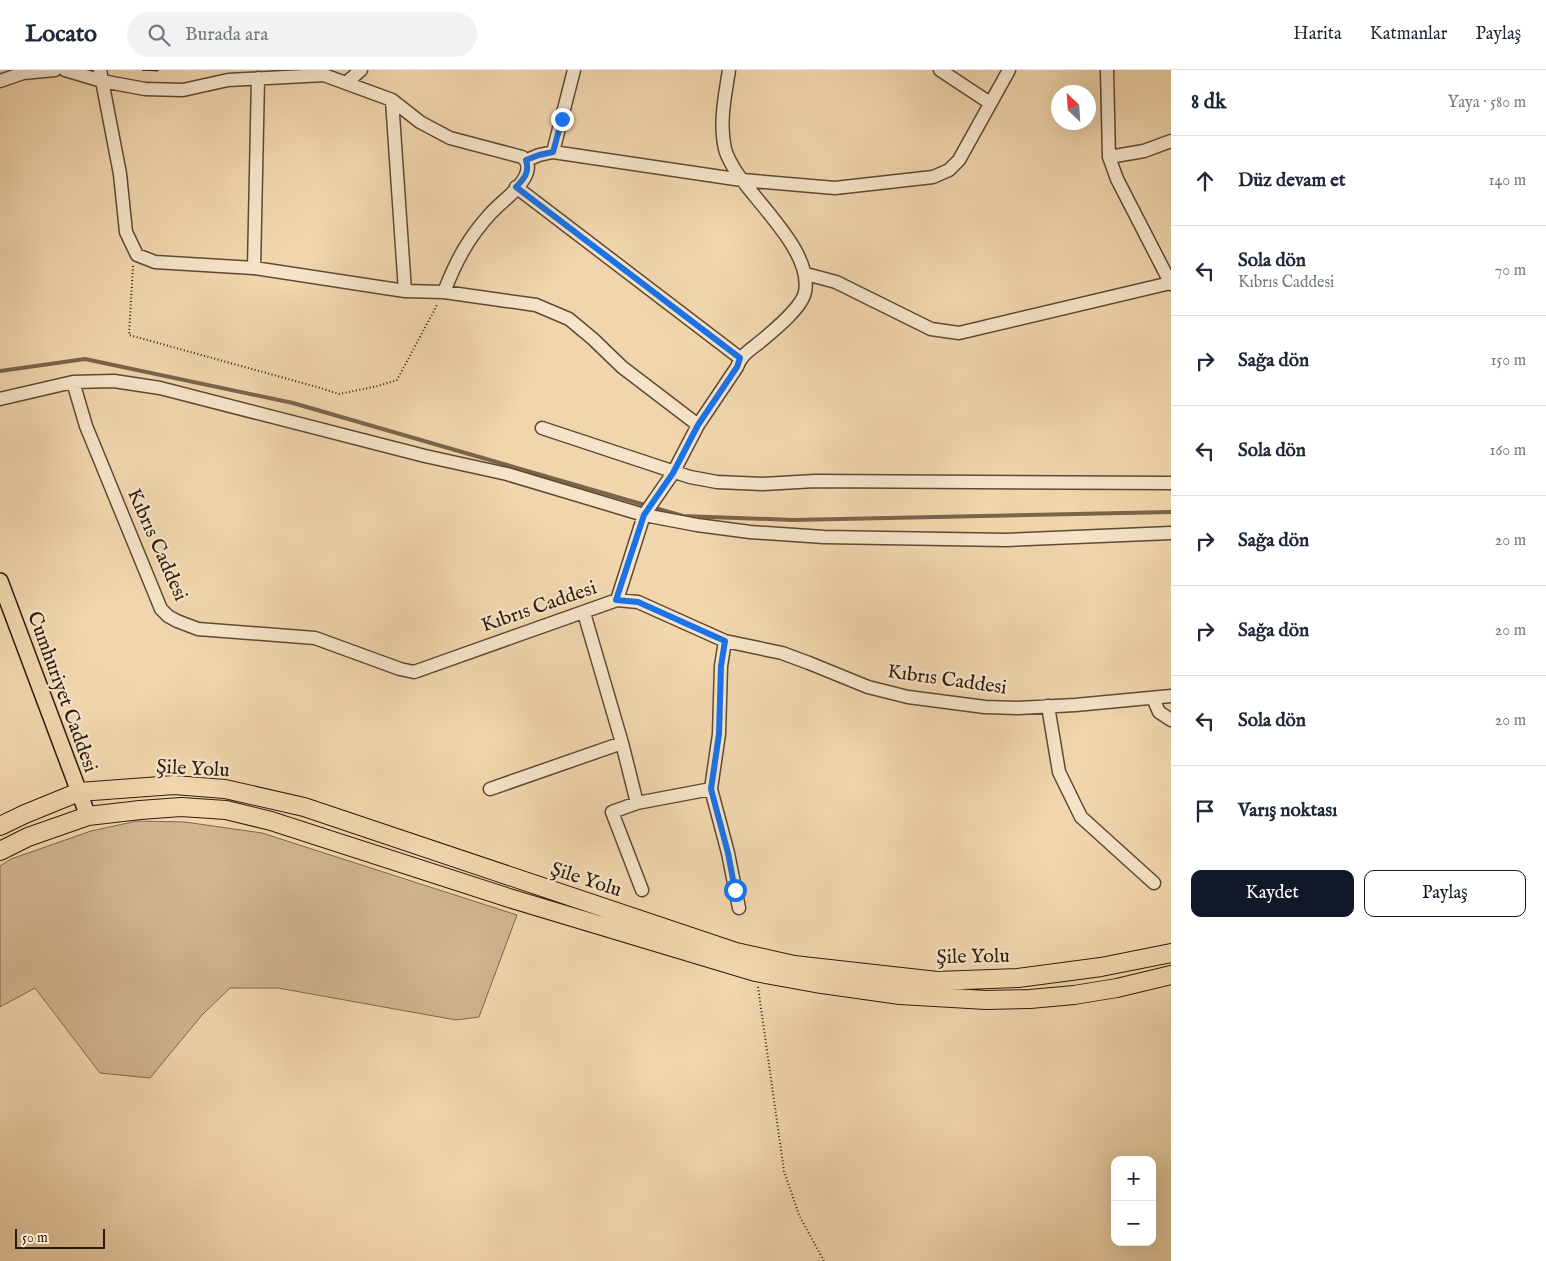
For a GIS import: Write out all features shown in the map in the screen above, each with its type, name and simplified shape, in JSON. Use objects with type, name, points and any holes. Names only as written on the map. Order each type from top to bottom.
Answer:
[{"type":"highway","name":"Şile Yolu","points":[[0,826],[79,792],[174,785],[225,789],[304,807],[736,952],[794,965],[937,981],[1018,978],[1101,967],[1171,953]]},
{"type":"highway","name":"Şile Yolu","points":[[0,851],[28,836],[88,816],[181,807],[226,810],[271,821],[509,898],[755,972],[900,995],[986,1000],[1074,995],[1117,988],[1171,975]]},
{"type":"main road","name":"Cumhuriyet Caddesi","points":[[0,581],[88,816]]},
{"type":"street","points":[[0,82],[23,73],[55,70]]},
{"type":"street","points":[[65,70],[101,76],[145,89],[183,90],[227,75],[258,78],[324,75],[392,100],[420,122],[450,138],[522,157],[526,160],[528,170],[524,179],[493,211],[468,242],[456,262],[444,292]]},
{"type":"street","points":[[347,82],[361,70]]},
{"type":"street","points":[[553,152],[574,70]]},
{"type":"street","points":[[616,600],[644,515],[673,473],[698,425],[737,367],[740,358],[801,304],[805,291],[806,274],[803,264],[792,244],[742,180],[725,151],[724,104],[729,70]]},
{"type":"street","points":[[940,70],[990,104]]},
{"type":"street","points":[[526,160],[553,152],[742,180],[836,188],[933,178],[949,170],[959,160],[1009,70]]},
{"type":"street","points":[[806,274],[836,282],[931,329],[959,333],[1170,284],[1117,179],[1108,157],[1107,70]]},
{"type":"street","points":[[101,76],[120,174],[126,232],[137,255],[155,262],[254,268],[405,290],[444,292],[536,305],[569,319],[622,367],[698,425]]},
{"type":"street","points":[[254,268],[258,78]]},
{"type":"street","points":[[392,100],[405,290]]},
{"type":"street","points":[[1108,157],[1144,151],[1171,141]]},
{"type":"street","points":[[516,187],[740,358]]},
{"type":"street","points":[[0,399],[73,382],[114,380],[160,388],[425,456],[507,474],[644,515],[697,526],[824,537],[1006,540],[1171,533]]},
{"type":"street","name":"Kıbrıs Caddesi","points":[[73,382],[86,426],[161,609],[177,621],[198,628],[315,638],[400,669],[414,672],[505,638],[584,613],[616,600],[638,602],[725,641],[782,653],[810,662],[868,687],[908,697],[985,707],[1018,708],[1171,696]]},
{"type":"street","points":[[542,428],[673,473],[717,482],[763,484],[815,481],[1171,483]]},
{"type":"street","points":[[584,613],[622,743],[637,803]]},
{"type":"street","points":[[725,641],[721,666],[719,734],[711,789],[728,853],[739,908]]},
{"type":"street","points":[[1153,698],[1159,712],[1171,720]]},
{"type":"street","points":[[1048,706],[1059,772],[1081,817],[1154,883]]},
{"type":"street","points":[[490,789],[622,743]]},
{"type":"street","points":[[642,890],[612,812],[637,803],[711,789]]},
{"type":"path","points":[[134,248],[129,335],[338,394],[397,380],[444,292]]},
{"type":"path","points":[[755,972],[784,1172],[799,1215],[824,1261]]},
{"type":"shaded area","points":[[137,821],[185,822],[262,833],[517,915],[479,1017],[456,1020],[278,988],[230,988],[202,1015],[150,1078],[100,1073],[35,988],[0,1007],[0,866],[11,859],[91,831]]},
{"type":"waterway","points":[[0,371],[85,359],[293,403],[683,516],[793,520],[1171,512]]},
{"type":"route","points":[[562,119],[553,152],[526,160],[528,170],[524,179],[516,187],[740,358],[737,367],[698,425],[673,473],[644,515],[616,600],[638,602],[725,641],[721,666],[719,734],[711,789],[728,853],[735,890]]}]
